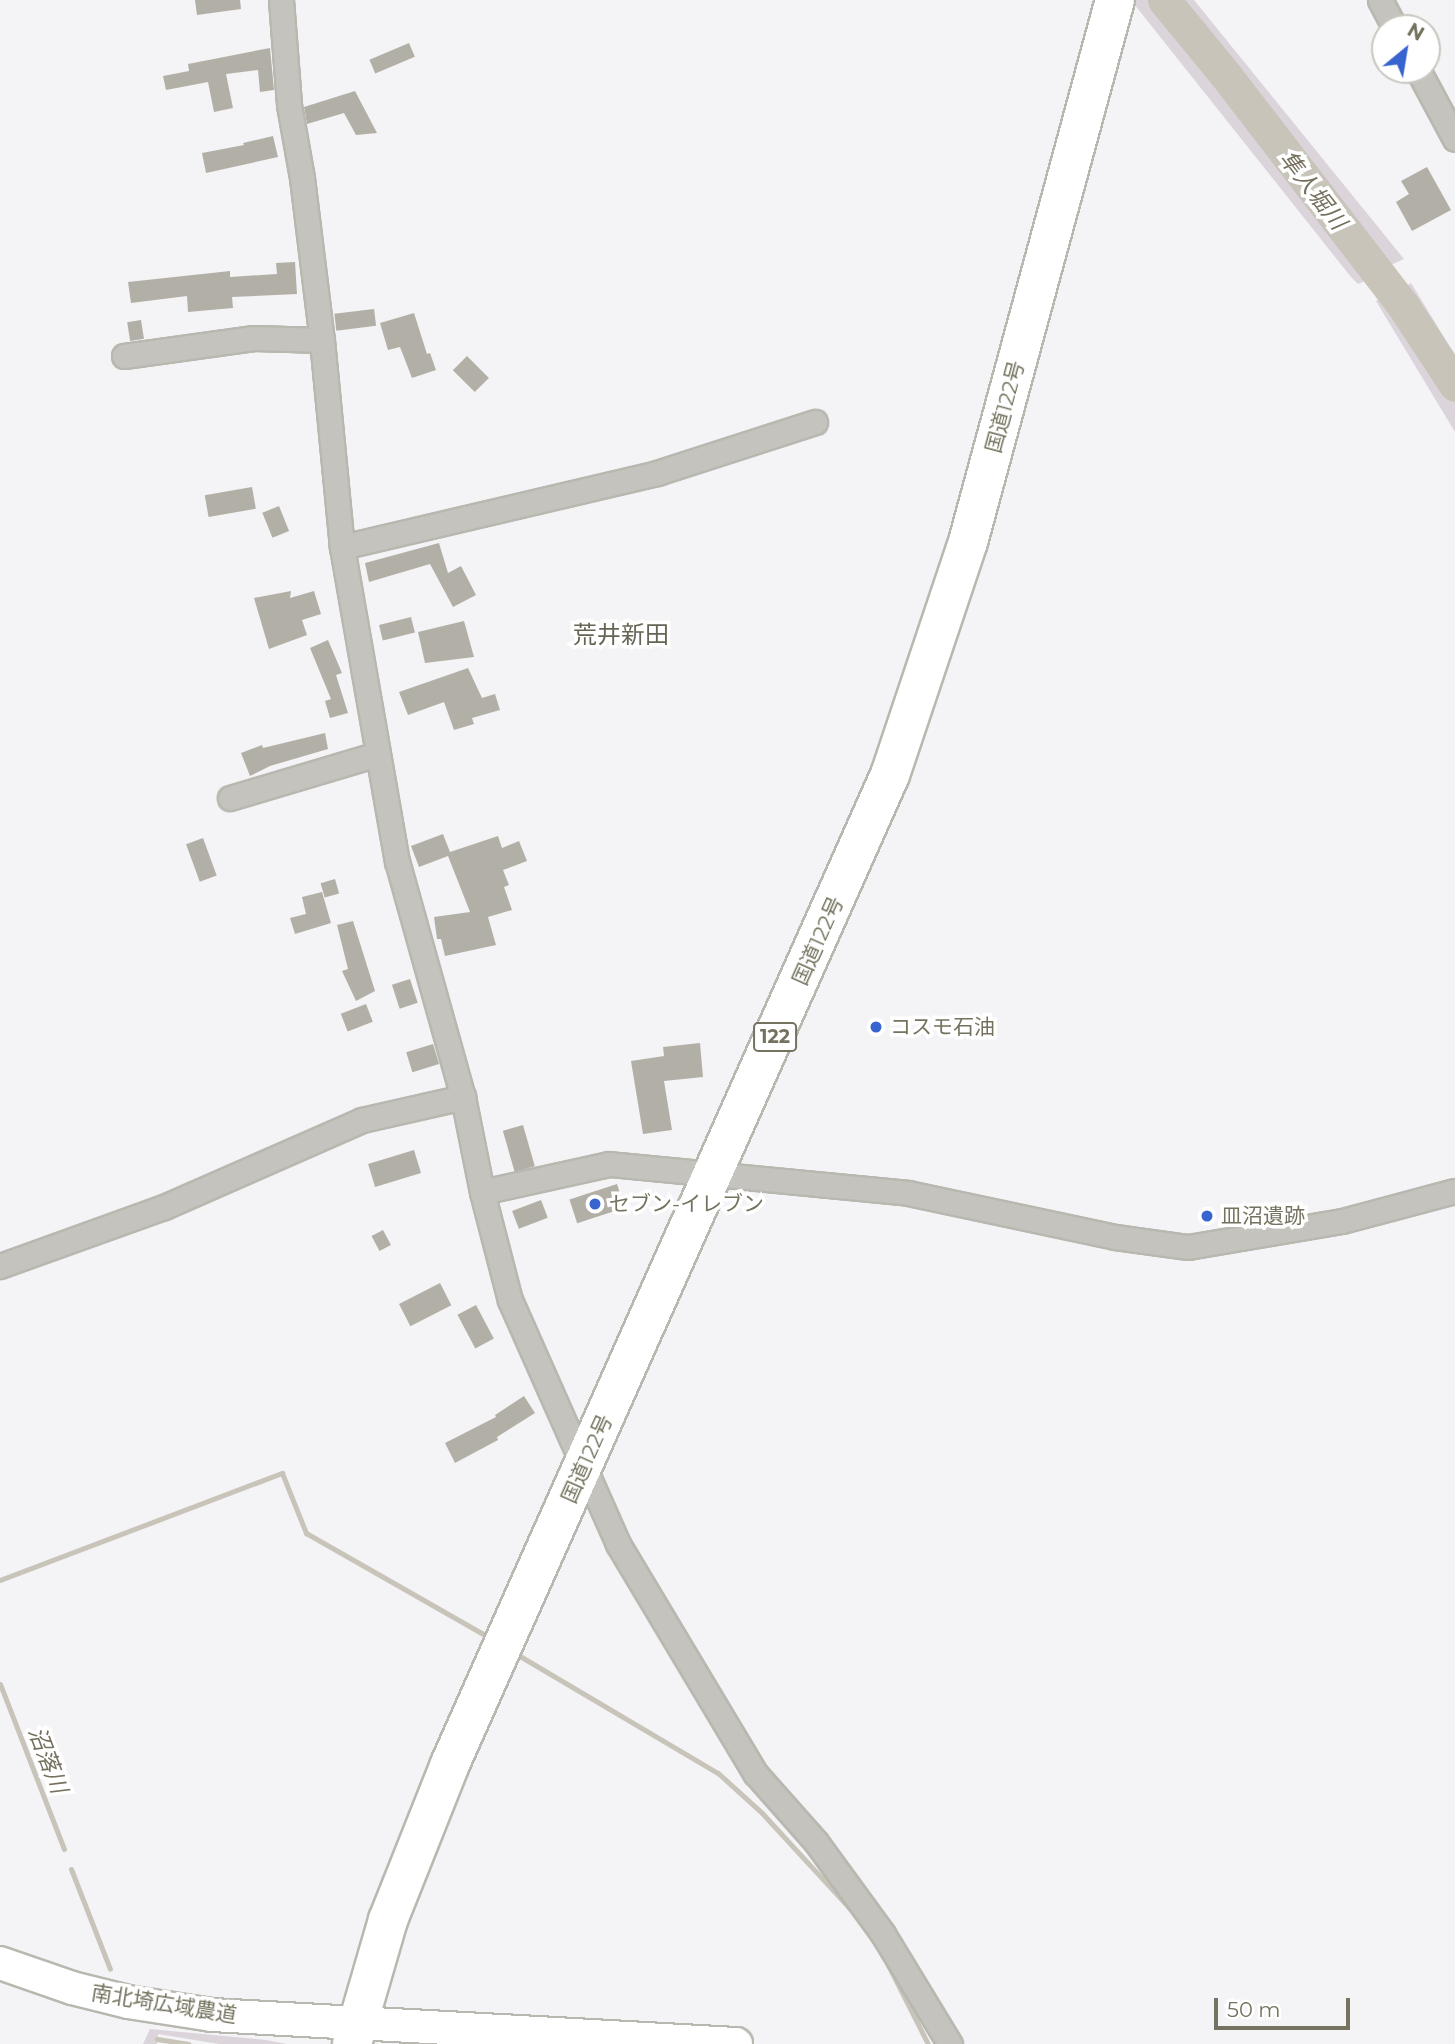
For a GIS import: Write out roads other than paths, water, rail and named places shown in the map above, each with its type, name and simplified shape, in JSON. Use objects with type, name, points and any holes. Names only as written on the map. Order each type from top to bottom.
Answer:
[{"type":"highway","name":"国道122号","points":[[701,1173],[784,958],[864,771],[908,653],[944,537],[1088,0]]},
{"type":"highway","name":"国道122号","points":[[342,2033],[366,1914],[427,1754],[576,1453],[701,1173],[890,775],[968,542],[1115,0]]},
{"type":"street","points":[[281,0],[289,105],[302,178],[322,340],[342,547],[378,754],[397,861],[463,1097],[482,1192],[510,1300],[618,1544],[755,1773],[816,1842],[883,1934],[950,2044]]},
{"type":"street","points":[[1426,84],[1455,139]]},
{"type":"street","points":[[124,356],[254,338],[322,340]]},
{"type":"street","points":[[342,547],[657,472],[815,422]]},
{"type":"street","points":[[230,798],[378,754]]},
{"type":"street","points":[[0,1266],[164,1207],[362,1120],[463,1097]]},
{"type":"street","points":[[482,1192],[609,1164],[908,1193],[1115,1237],[1188,1247],[1342,1221],[1455,1191]]},
{"type":"street","name":"南北埼広域農道","points":[[0,1963],[72,1988],[128,2002],[342,2033],[736,2044]]},
{"type":"waterway","name":"隼人堀川","points":[[1164,0],[1224,73],[1404,307],[1455,385]]},
{"type":"waterway","points":[[0,1580],[282,1473],[306,1533],[490,1638]]},
{"type":"waterway","points":[[513,1652],[718,1773],[762,1813],[855,1914]]},
{"type":"waterway","name":"沼落川","points":[[0,1684],[64,1849]]},
{"type":"waterway","name":"沼落川","points":[[71,1869],[110,1969]]},
{"type":"waterway","points":[[863,1925],[881,1951],[928,2044]]},
{"type":"waterway","name":"沼落川","points":[[157,2039],[189,2044]]},
{"type":"place","name":"コスモ石油","points":[[876,1027]]},
{"type":"place","name":"セブン-イレブン","points":[[595,1204]]},
{"type":"place","name":"皿沼遺跡","points":[[1207,1216]]},
{"type":"district","name":"荒井新田","points":[[621,635]]}]
